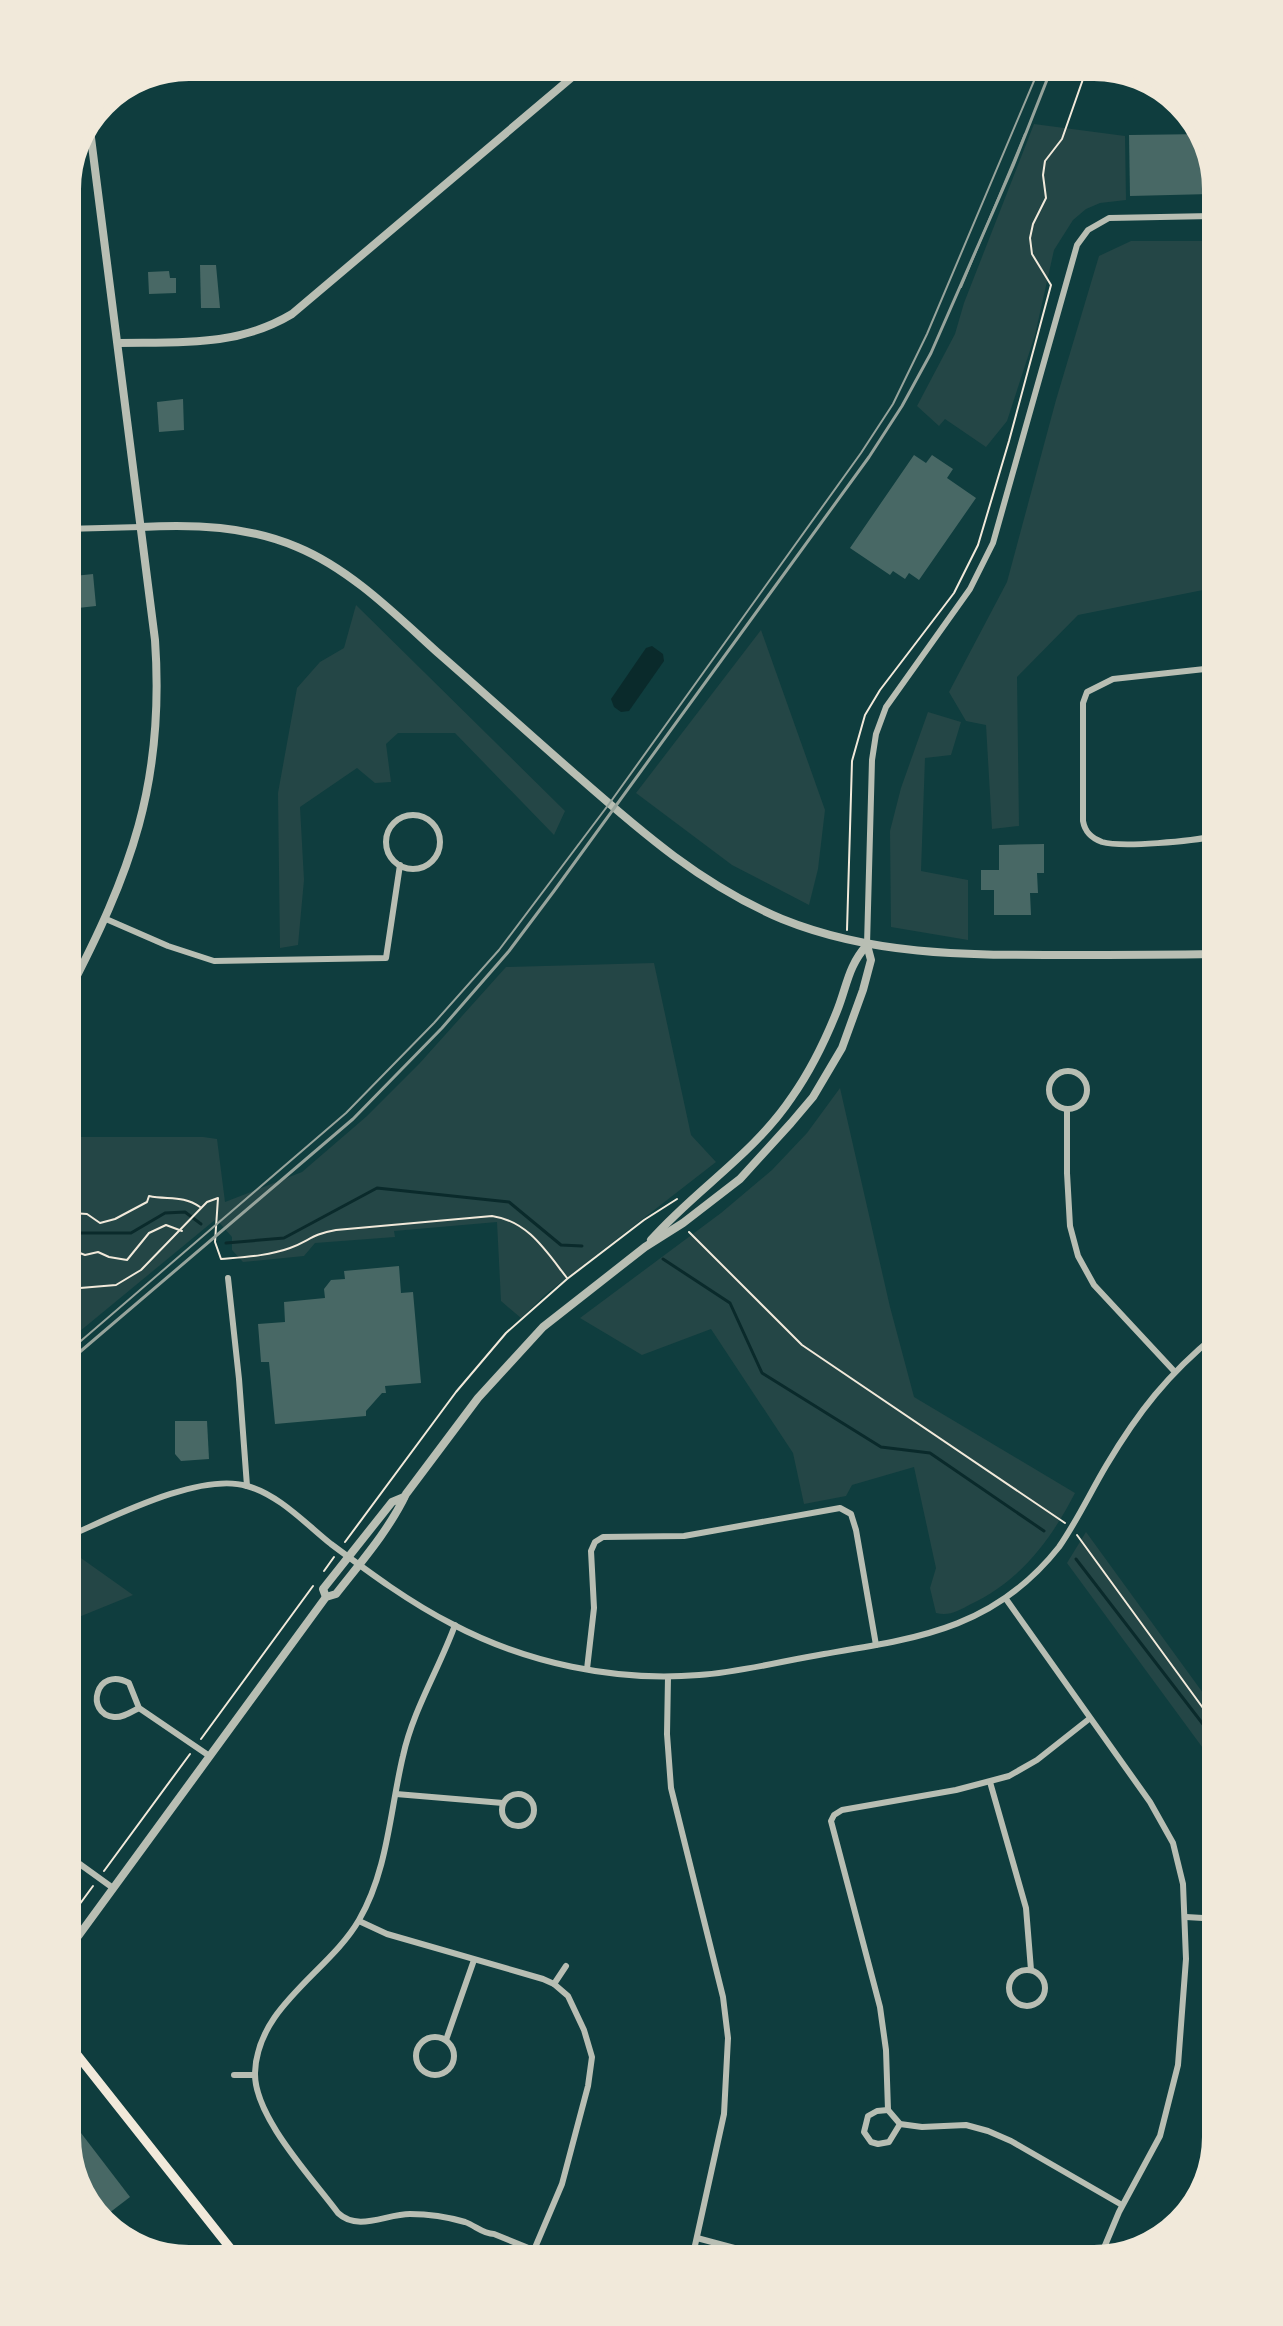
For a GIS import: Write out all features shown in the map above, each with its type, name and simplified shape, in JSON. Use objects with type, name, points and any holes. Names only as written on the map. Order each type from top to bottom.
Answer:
[{"type":"main road","points":[[76,2053],[232,2250]]},
{"type":"street","points":[[118,343],[237,338],[266,328],[292,314],[573,76]]},
{"type":"street","points":[[76,978],[106,919],[138,833],[154,754],[158,696],[141,527],[91,134]]},
{"type":"street","points":[[76,1939],[208,1755],[326,1597],[336,1594],[359,1564],[401,1507],[404,1497],[478,1398],[543,1327],[645,1247],[683,1223],[740,1179],[813,1097],[842,1048],[871,960],[867,945],[872,760],[876,734],[886,707],[970,589],[993,543],[1077,245],[1088,230],[1109,218],[1207,216]]},
{"type":"street","points":[[76,529],[223,528],[266,536],[316,556],[399,617],[664,851],[745,902],[780,918],[867,945],[908,951],[980,955],[1207,954]]},
{"type":"street","points":[[1207,669],[1113,679],[1087,692],[1083,703],[1085,830],[1092,837],[1114,845],[1207,837]]},
{"type":"street","points":[[402,818],[425,818],[439,833],[436,857],[431,863],[416,869],[400,865],[386,845],[390,829],[402,818]]},
{"type":"street","points":[[106,919],[214,961],[386,958],[400,865]]},
{"type":"street","points":[[645,1247],[675,1212],[738,1160],[791,1099],[819,1054],[855,959],[867,945]]},
{"type":"street","points":[[1067,1072],[1082,1077],[1087,1094],[1080,1105],[1067,1109],[1056,1105],[1049,1092],[1053,1079],[1067,1072]]},
{"type":"street","points":[[1067,1109],[1070,1226],[1078,1256],[1094,1285],[1174,1371]]},
{"type":"street","points":[[228,1278],[247,1486]]},
{"type":"street","points":[[76,1533],[194,1487],[219,1483],[247,1486],[273,1499],[401,1594],[455,1625],[527,1655],[629,1675],[668,1677],[733,1671],[926,1635],[956,1626],[1006,1599],[1046,1564],[1128,1429],[1174,1371],[1207,1343]]},
{"type":"street","points":[[326,1597],[323,1589],[392,1502],[404,1497]]},
{"type":"street","points":[[587,1669],[594,1608],[591,1551],[598,1540],[603,1537],[705,1534],[840,1508],[851,1514],[856,1530],[876,1645]]},
{"type":"street","points":[[1006,1599],[1148,1798],[1173,1843],[1182,1876],[1186,1917],[1182,2025],[1176,2075],[1160,2136],[1122,2205],[1103,2249]]},
{"type":"street","points":[[359,1921],[387,1934],[554,1984],[568,1996],[584,2030],[592,2057],[588,2086],[562,2184],[534,2250],[488,2234],[463,2221],[432,2215],[399,2214],[362,2222],[346,2219],[281,2139],[259,2093],[255,2075],[272,2021],[345,1941],[359,1921],[381,1865],[410,1733],[455,1625]]},
{"type":"street","points":[[668,1677],[667,1734],[671,1788],[723,1997],[728,2038],[724,2114],[694,2250]]},
{"type":"street","points":[[139,1708],[120,1717],[108,1715],[98,1707],[99,1688],[110,1680],[123,1680],[134,1690],[139,1708],[208,1755]]},
{"type":"street","points":[[1089,1719],[1020,1771],[990,1782],[842,1810],[831,1821],[880,2007],[886,2050],[888,2110],[900,2124],[922,2127],[966,2125],[988,2131],[1122,2205]]},
{"type":"street","points":[[990,1782],[1026,1908],[1031,1970]]},
{"type":"street","points":[[396,1794],[503,1803],[516,1794],[526,1796],[533,1804],[533,1817],[523,1826],[510,1824],[503,1817],[503,1803]]},
{"type":"street","points":[[76,1861],[113,1888]]},
{"type":"street","points":[[1186,1917],[1207,1918]]},
{"type":"street","points":[[446,2040],[474,1960]]},
{"type":"street","points":[[554,1984],[566,1966]]},
{"type":"street","points":[[1031,1970],[1041,1976],[1044,1992],[1037,2002],[1022,2005],[1011,1998],[1008,1985],[1018,1972],[1031,1970]]},
{"type":"street","points":[[433,2036],[446,2040],[454,2053],[452,2065],[439,2075],[423,2072],[416,2060],[421,2042],[433,2036]]},
{"type":"street","points":[[234,2075],[255,2075]]},
{"type":"street","points":[[888,2110],[868,2116],[864,2132],[871,2142],[889,2142],[900,2124]]},
{"type":"street","points":[[697,2238],[742,2250]]},
{"type":"path","points":[[848,921],[850,784],[857,740],[865,715],[880,690],[954,593],[978,545],[1051,285],[1032,254],[1030,238],[1033,224],[1046,198],[1043,168],[1066,130],[1084,76]]},
{"type":"path","points":[[347,1539],[479,1364],[506,1333],[567,1279],[644,1220],[683,1195]]},
{"type":"path","points":[[76,1213],[87,1214],[100,1223],[115,1219],[147,1202],[149,1196],[173,1196],[200,1210]]},
{"type":"path","points":[[76,1288],[116,1285],[141,1270],[207,1202],[218,1198],[215,1238],[221,1259],[276,1252],[293,1247],[315,1233],[492,1216],[510,1218],[524,1229],[538,1241],[567,1279]]},
{"type":"path","points":[[76,1252],[85,1255],[98,1252],[127,1260],[149,1233],[166,1225],[182,1230]]},
{"type":"path","points":[[690,1233],[802,1345],[1066,1524]]},
{"type":"path","points":[[1077,1535],[1207,1714]]},
{"type":"path","points":[[323,1573],[333,1559]]},
{"type":"path","points":[[107,1868],[315,1583]]},
{"type":"path","points":[[76,1909],[91,1888]]},
{"type":"shaded area","points":[[1034,124],[1125,136],[1126,200],[1100,203],[1086,209],[1073,220],[1054,250],[1035,335],[1007,421],[986,447],[945,419],[939,426],[917,406],[955,334],[964,303]]},
{"type":"shaded area","points":[[1131,241],[1207,241],[1207,589],[1078,615],[1017,677],[1019,826],[992,829],[986,725],[966,721],[949,692],[1007,582],[1099,256]]},
{"type":"shaded area","points":[[356,605],[565,811],[554,835],[455,733],[398,733],[386,744],[391,782],[375,783],[357,768],[300,807],[304,880],[298,945],[280,948],[278,793],[297,688],[320,662],[344,648]]},
{"type":"shaded area","points":[[761,630],[825,810],[818,869],[809,905],[732,865],[636,793]]},
{"type":"shaded area","points":[[652,646],[663,654],[664,661],[629,711],[621,712],[614,707],[611,699],[646,648]]},
{"type":"shaded area","points":[[928,712],[961,722],[951,755],[925,758],[921,871],[968,880],[968,940],[891,927],[890,831],[901,788]]},
{"type":"shaded area","points":[[654,963],[691,1135],[716,1162],[546,1294],[521,1318],[501,1301],[497,1222],[394,1231],[395,1237],[315,1243],[304,1256],[243,1262],[232,1250],[232,1237],[216,1219],[76,1334],[76,1137],[217,1139],[225,1202],[302,1172],[367,1116],[419,1064],[506,967]]},
{"type":"shaded area","points":[[840,1088],[914,1397],[1075,1493],[1044,1543],[1019,1571],[989,1594],[950,1613],[936,1613],[930,1588],[936,1568],[914,1467],[852,1485],[846,1496],[804,1504],[793,1453],[711,1329],[642,1355],[580,1318],[721,1213],[772,1170],[807,1133]]},
{"type":"shaded area","points":[[1086,1532],[1207,1698],[1207,1754],[1067,1563]]},
{"type":"shaded area","points":[[76,1555],[133,1595],[76,1618]]},
{"type":"building","points":[[1193,134],[1205,167],[1207,194],[1130,196],[1129,135]]},
{"type":"building","points":[[200,265],[216,265],[220,308],[201,308]]},
{"type":"building","points":[[169,271],[170,278],[176,278],[176,293],[149,294],[148,272]]},
{"type":"building","points":[[183,399],[184,430],[159,432],[157,402]]},
{"type":"building","points":[[914,455],[926,463],[932,455],[953,469],[947,478],[976,498],[919,580],[909,573],[905,579],[893,571],[890,575],[850,548]]},
{"type":"building","points":[[93,574],[96,606],[78,608],[76,576]]},
{"type":"building","points":[[1044,844],[1044,873],[1037,873],[1038,893],[1030,893],[1031,915],[994,915],[994,890],[981,890],[981,870],[999,870],[999,845]]},
{"type":"building","points":[[399,1266],[401,1293],[413,1292],[421,1383],[385,1386],[386,1393],[382,1393],[366,1411],[366,1416],[275,1424],[269,1362],[261,1362],[258,1324],[285,1322],[284,1302],[325,1298],[324,1289],[331,1280],[345,1279],[344,1271]]},
{"type":"building","points":[[175,1421],[207,1421],[209,1459],[181,1461],[175,1454]]},
{"type":"building","points":[[81,2133],[130,2197],[107,2215],[85,2180],[78,2159],[76,2137]]},
{"type":"waterway","points":[[226,1243],[284,1238],[377,1188],[509,1202],[561,1245],[582,1246]]},
{"type":"waterway","points":[[76,1233],[131,1233],[165,1213],[185,1212],[201,1224]]},
{"type":"waterway","points":[[663,1259],[730,1303],[762,1373],[881,1447],[930,1453],[1044,1531]]},
{"type":"waterway","points":[[1076,1559],[1207,1729]]},
{"type":"tram line","points":[[76,1345],[346,1113],[434,1023],[499,950],[609,804],[893,404],[927,334],[1036,76]]},
{"type":"tram line","points":[[961,287],[1025,134]]},
{"type":"railway","points":[[76,1355],[353,1119],[442,1028],[509,951],[869,457],[902,406],[931,353],[1013,166],[1048,76]]}]
